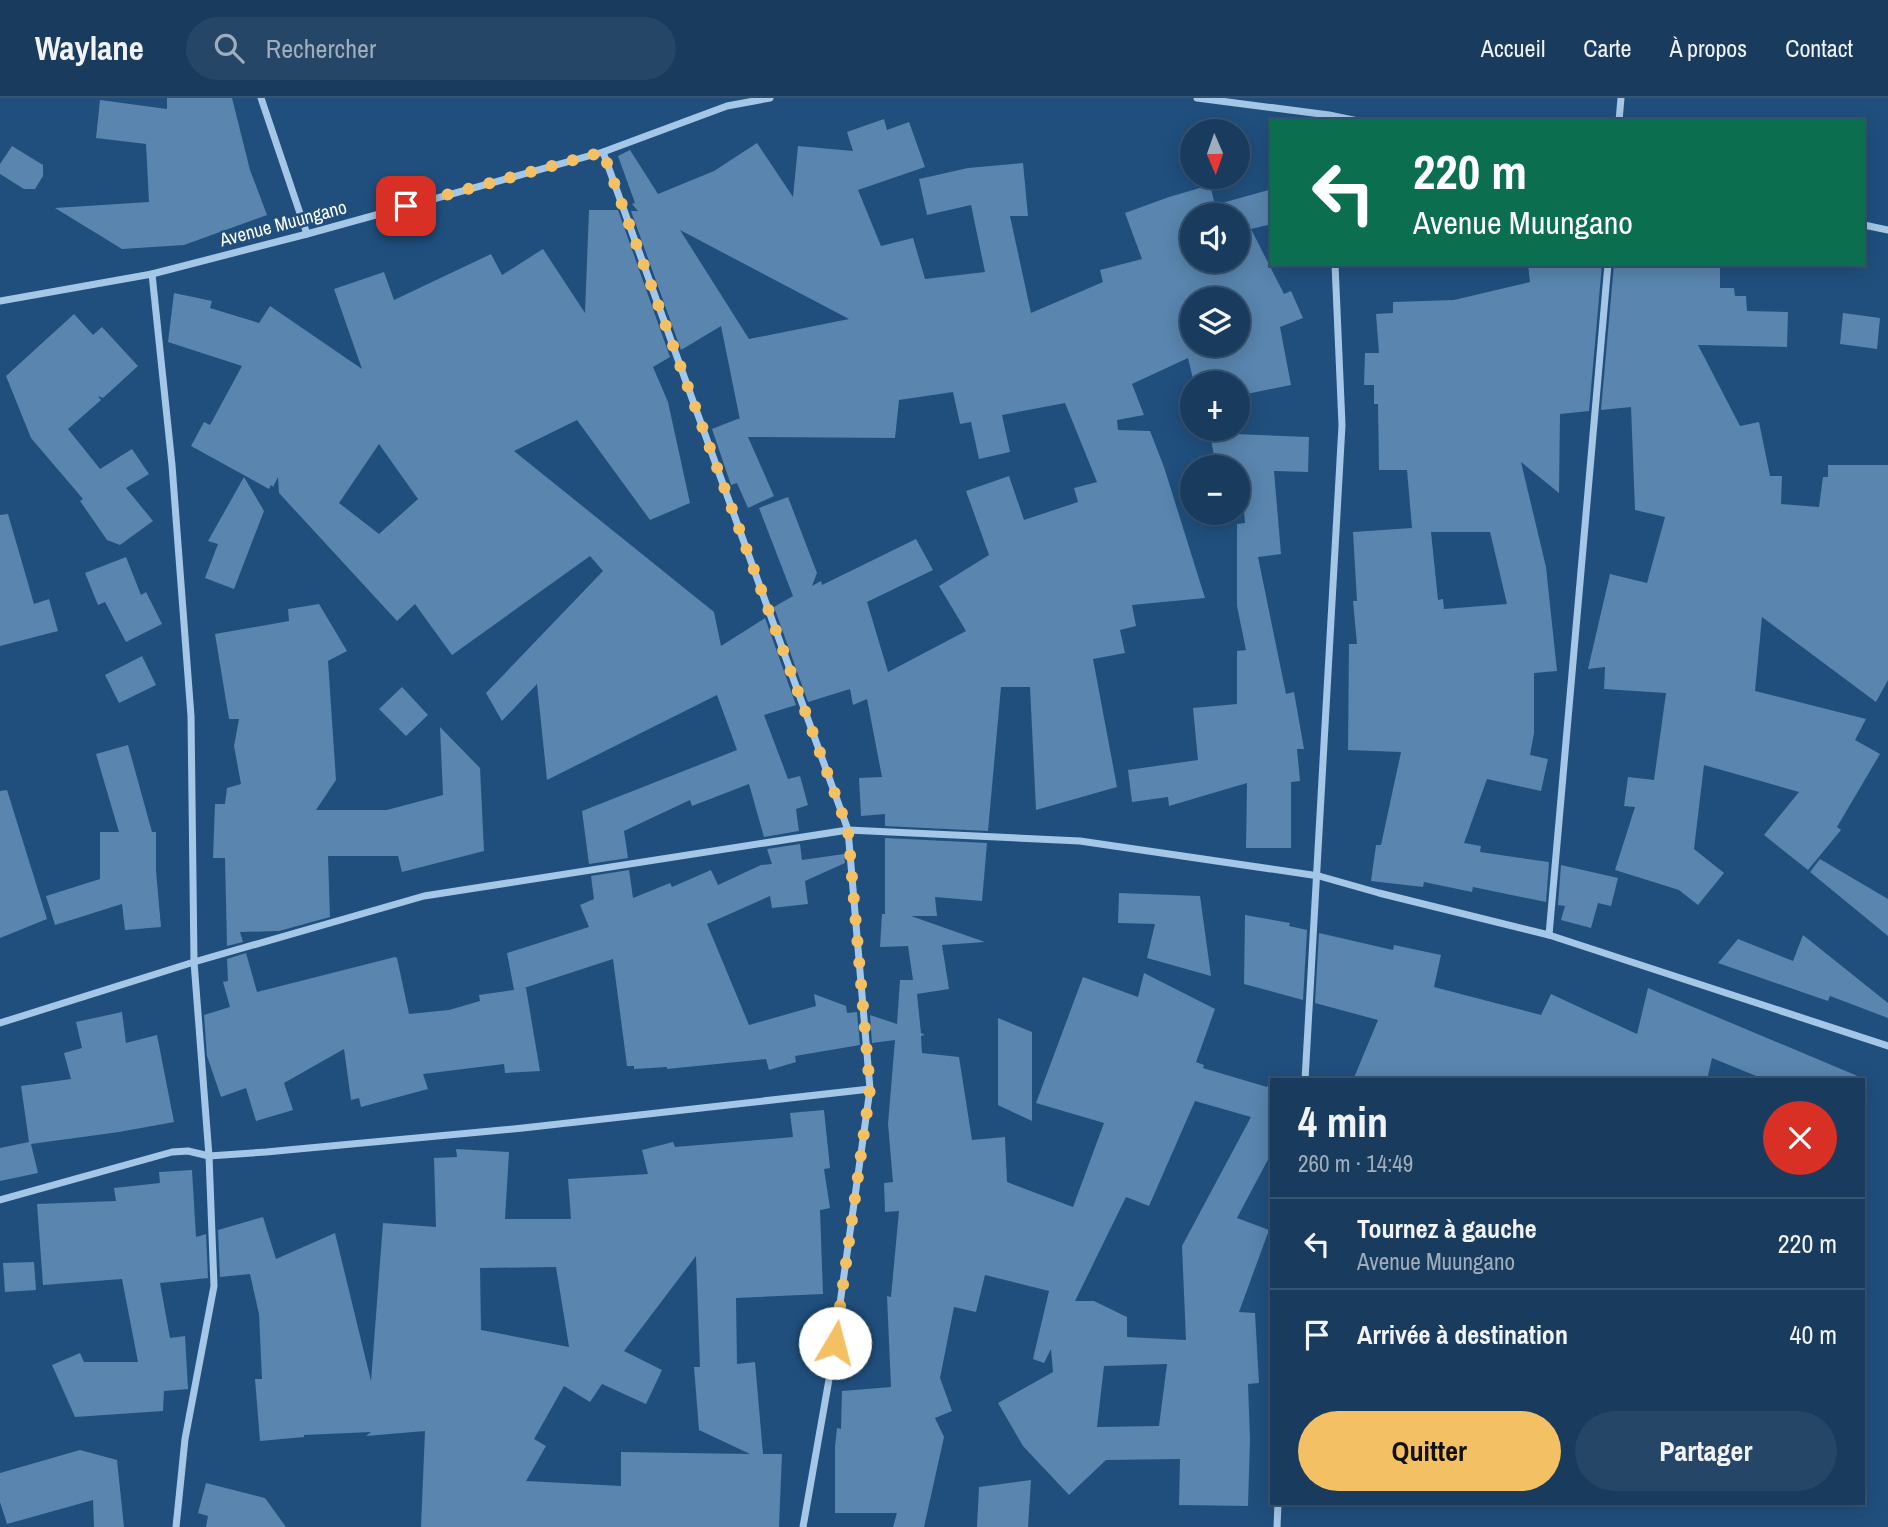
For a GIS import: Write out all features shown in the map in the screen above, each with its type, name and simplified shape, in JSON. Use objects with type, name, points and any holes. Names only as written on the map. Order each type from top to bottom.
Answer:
[{"type":"street","points":[[261,98],[307,234]]},
{"type":"street","name":"Avenue Muungano","points":[[0,301],[152,274],[307,234],[603,152],[727,106],[770,98]]},
{"type":"street","points":[[1197,98],[1329,118]]},
{"type":"street","points":[[1619,119],[1620,98]]},
{"type":"street","points":[[603,152],[848,830],[870,1089],[831,1368],[803,1527]]},
{"type":"street","points":[[1865,225],[1888,230]]},
{"type":"street","points":[[1305,1078],[1342,425],[1335,266]]},
{"type":"street","points":[[1549,935],[1608,266]]},
{"type":"street","points":[[152,274],[172,465],[191,716],[194,962],[209,1156],[214,1286],[185,1439],[176,1527]]},
{"type":"street","points":[[0,1023],[194,962],[424,896],[848,830],[1080,842],[1318,876],[1549,935],[1888,1046]]},
{"type":"street","points":[[0,1200],[172,1152],[209,1156],[509,1129],[870,1089]]},
{"type":"street","points":[[1277,1527],[1278,1505]]},
{"type":"building","points":[[167,98],[232,98],[250,170],[267,215],[184,245],[122,249],[55,208],[149,202],[146,144],[96,138],[100,100],[167,109]]},
{"type":"building","points":[[884,119],[887,130],[909,122],[925,167],[858,190],[881,246],[913,238],[925,279],[985,272],[971,205],[927,215],[919,179],[968,168],[1023,163],[1028,216],[1010,216],[1031,313],[1103,282],[1100,270],[1142,259],[1125,213],[1196,189],[1211,189],[1214,203],[1180,203],[1180,273],[1250,273],[1250,203],[1222,203],[1270,190],[1270,224],[1251,229],[1284,294],[1291,291],[1303,318],[1280,327],[1291,385],[1250,393],[1250,371],[1191,371],[1188,358],[1132,384],[1144,415],[1117,420],[1118,430],[1150,431],[1205,598],[1132,605],[1136,626],[1120,630],[1125,653],[1093,659],[1117,787],[1036,810],[1030,687],[1001,687],[988,831],[885,826],[885,814],[861,816],[859,778],[882,777],[867,699],[853,705],[850,689],[808,702],[774,607],[793,596],[759,508],[788,497],[817,573],[812,586],[821,581],[822,585],[916,539],[933,570],[867,602],[888,672],[966,631],[939,586],[989,555],[966,491],[1009,476],[1024,520],[1078,502],[1074,488],[1097,482],[1065,403],[1002,415],[1010,452],[979,459],[971,422],[960,424],[953,392],[899,400],[895,438],[748,437],[774,496],[748,508],[737,483],[731,485],[712,429],[740,418],[721,326],[681,350],[631,211],[638,211],[632,204],[635,203],[618,156],[630,150],[658,194],[714,171],[757,143],[793,197],[798,146],[853,151],[847,132]],"holes":[[[680,230],[849,319],[749,339]]]},
{"type":"building","points":[[12,146],[43,165],[43,176],[35,189],[24,189],[0,174],[0,164]]},
{"type":"building","points":[[589,210],[618,210],[670,357],[653,367],[668,402],[690,503],[650,520],[577,420],[514,451],[714,612],[721,646],[765,618],[796,705],[764,715],[788,779],[800,776],[808,805],[796,809],[799,831],[764,837],[749,784],[692,806],[690,800],[624,831],[628,858],[589,864],[582,811],[737,750],[717,695],[547,780],[537,684],[502,721],[486,693],[603,571],[590,556],[452,655],[415,604],[397,621],[279,493],[278,477],[269,489],[191,446],[204,422],[210,425],[242,366],[168,342],[174,293],[212,301],[210,308],[259,323],[270,306],[362,369],[334,289],[384,272],[394,300],[491,254],[502,275],[543,249],[585,313]],"holes":[[[379,444],[418,499],[379,534],[339,503]]]},
{"type":"building","points":[[1528,266],[1602,266],[1589,411],[1560,414],[1559,493],[1521,462],[1546,567],[1557,671],[1534,673],[1534,733],[1530,755],[1548,759],[1541,791],[1487,779],[1464,843],[1481,846],[1480,852],[1549,862],[1546,902],[1473,887],[1472,892],[1424,882],[1423,887],[1371,881],[1376,845],[1381,845],[1401,752],[1348,750],[1349,644],[1357,644],[1353,601],[1357,601],[1353,532],[1412,528],[1407,470],[1379,470],[1378,404],[1374,404],[1374,385],[1364,385],[1365,353],[1379,353],[1376,314],[1393,313],[1393,302],[1454,300],[1530,282]],"holes":[[[1431,532],[1490,532],[1507,604],[1444,609],[1443,599],[1438,600]]]},
{"type":"building","points":[[1614,266],[1720,266],[1720,288],[1734,288],[1735,296],[1746,296],[1747,311],[1788,312],[1787,347],[1698,345],[1740,426],[1759,422],[1770,476],[1782,476],[1781,504],[1819,507],[1823,477],[1828,477],[1828,465],[1888,465],[1888,680],[1876,702],[1762,617],[1755,691],[1866,719],[1855,740],[1880,754],[1837,827],[1841,830],[1808,870],[1764,835],[1799,792],[1704,765],[1694,849],[1724,873],[1698,905],[1679,890],[1615,870],[1635,807],[1624,806],[1628,777],[1654,780],[1666,693],[1604,689],[1605,667],[1588,669],[1610,574],[1647,583],[1665,517],[1635,510],[1631,407],[1601,410]]},
{"type":"building","points":[[1843,313],[1880,318],[1877,349],[1840,344]]},
{"type":"building","points":[[74,314],[93,335],[102,327],[138,366],[103,398],[98,396],[101,400],[68,429],[100,469],[132,449],[149,474],[126,488],[153,521],[120,545],[107,540],[80,501],[83,499],[31,438],[6,376]]},
{"type":"building","points":[[1250,435],[1309,437],[1308,472],[1274,471],[1281,554],[1258,557],[1286,694],[1294,692],[1304,749],[1297,749],[1300,781],[1291,782],[1291,848],[1246,848],[1247,783],[1169,806],[1168,797],[1132,802],[1128,770],[1198,760],[1193,708],[1237,704],[1237,651],[1246,650],[1237,606],[1237,525],[1250,525],[1250,455],[1214,455],[1211,441],[1250,441]]},
{"type":"building","points":[[244,477],[264,511],[234,589],[205,578],[218,544],[208,541]]},
{"type":"building","points":[[8,514],[34,604],[49,599],[58,631],[0,646],[0,515]]},
{"type":"building","points":[[126,557],[141,595],[146,592],[162,624],[126,642],[105,602],[98,605],[85,573]]},
{"type":"building","points":[[319,604],[347,651],[328,661],[336,780],[316,810],[387,810],[443,795],[440,727],[480,768],[484,851],[402,872],[398,856],[328,856],[330,917],[279,931],[240,932],[243,942],[227,946],[225,858],[213,858],[215,804],[225,804],[227,788],[241,784],[234,746],[239,719],[229,719],[215,634],[289,621],[288,609]]},
{"type":"building","points":[[142,656],[156,685],[119,703],[105,675]]},
{"type":"building","points":[[402,687],[428,715],[406,736],[379,709]]},
{"type":"building","points":[[128,745],[152,832],[156,832],[161,927],[125,930],[122,904],[55,925],[46,896],[100,879],[100,832],[119,832],[96,754]]},
{"type":"building","points":[[7,790],[47,919],[0,938],[0,791]]},
{"type":"building","points":[[885,838],[987,843],[982,901],[935,897],[937,916],[911,916],[985,942],[942,945],[949,989],[917,994],[921,1033],[925,1035],[921,1036],[922,1053],[959,1057],[972,1140],[1005,1137],[1007,1182],[1073,1207],[1104,1123],[1036,1103],[1083,977],[1138,997],[1144,973],[1215,1009],[1196,1062],[1204,1065],[1203,1068],[1267,1087],[1270,1082],[1270,1156],[1237,1218],[1269,1230],[1239,1312],[1255,1313],[1259,1383],[1248,1384],[1248,1506],[1179,1505],[1180,1459],[1106,1460],[1069,1495],[1023,1446],[998,1403],[1053,1372],[1051,1349],[1044,1363],[1033,1359],[1049,1291],[985,1275],[976,1312],[954,1307],[940,1378],[952,1411],[935,1418],[944,1437],[924,1527],[893,1527],[897,1513],[835,1513],[835,1447],[837,1428],[841,1429],[842,1391],[891,1387],[887,1296],[891,1297],[899,1211],[885,1212],[884,1183],[893,1182],[888,1124],[895,1040],[872,1043],[870,1015],[897,1024],[900,980],[913,980],[908,946],[880,947],[882,914],[885,914]],"holes":[[[1195,1101],[1251,1117],[1182,1246],[1186,1340],[1127,1337],[1127,1317],[1094,1301],[1075,1301],[1126,1197],[1149,1206]],[[1167,1364],[1159,1426],[1097,1427],[1104,1366]]]},
{"type":"building","points":[[800,844],[802,860],[844,854],[845,863],[805,881],[808,904],[772,908],[770,896],[707,924],[749,1025],[816,1006],[814,994],[846,1006],[847,1013],[857,1012],[860,1045],[795,1056],[796,1062],[769,1070],[766,1059],[667,1069],[634,1069],[634,1066],[627,1066],[613,959],[524,988],[540,1071],[505,1073],[504,1064],[423,1074],[428,1089],[361,1107],[359,1098],[351,1100],[344,1049],[284,1083],[293,1110],[256,1121],[246,1088],[221,1097],[207,1056],[204,1015],[230,1007],[223,982],[228,981],[227,959],[246,953],[257,992],[395,957],[409,1014],[449,1010],[480,1001],[479,995],[514,990],[507,953],[589,927],[580,905],[594,899],[591,876],[629,870],[633,898],[670,883],[672,887],[711,870],[718,885],[761,865],[772,864],[767,849]]},
{"type":"building","points":[[1820,859],[1888,899],[1888,936],[1810,872]]},
{"type":"building","points":[[1561,865],[1618,878],[1611,906],[1598,903],[1591,928],[1561,920],[1565,906],[1558,905]]},
{"type":"building","points":[[1119,893],[1200,896],[1211,976],[1147,958],[1155,924],[1118,923]]},
{"type":"building","points":[[1245,915],[1290,923],[1289,926],[1307,930],[1303,1000],[1244,984]]},
{"type":"building","points":[[1319,933],[1393,950],[1394,945],[1441,955],[1434,987],[1541,1015],[1551,994],[1637,1034],[1648,988],[1862,1078],[1761,1078],[1712,1058],[1707,1078],[1354,1078],[1378,1020],[1315,1003]]},
{"type":"building","points":[[1803,935],[1888,1003],[1888,1018],[1830,996],[1828,1001],[1718,963],[1738,939],[1793,961]]},
{"type":"building","points":[[122,1012],[126,1043],[157,1035],[174,1122],[31,1144],[38,1173],[0,1181],[0,1148],[29,1142],[21,1086],[71,1079],[64,1053],[82,1048],[76,1022]]},
{"type":"building","points":[[998,1018],[1032,1032],[1032,1121],[998,1105]]},
{"type":"building","points":[[824,1110],[830,1168],[824,1169],[830,1208],[820,1210],[823,1294],[736,1298],[737,1364],[755,1362],[763,1454],[782,1454],[779,1527],[421,1527],[425,1431],[366,1436],[371,1432],[304,1435],[260,1441],[255,1379],[262,1379],[259,1314],[250,1274],[220,1277],[218,1230],[263,1217],[276,1259],[335,1233],[371,1381],[383,1223],[436,1227],[434,1158],[457,1157],[456,1149],[509,1152],[505,1219],[571,1219],[568,1179],[648,1174],[642,1150],[673,1142],[675,1147],[793,1137],[790,1113]],"holes":[[[696,1256],[700,1367],[694,1367],[699,1430],[750,1454],[621,1452],[621,1486],[526,1481],[546,1446],[534,1439],[564,1386],[590,1402],[602,1384],[646,1404],[662,1370],[624,1351]],[[556,1267],[569,1347],[481,1330],[480,1268]]]},
{"type":"building","points":[[192,1170],[196,1237],[206,1234],[208,1278],[160,1283],[170,1338],[185,1336],[188,1389],[164,1391],[163,1411],[75,1417],[52,1365],[80,1353],[84,1362],[138,1362],[122,1279],[43,1285],[37,1204],[116,1201],[114,1188],[160,1183],[159,1172]]},
{"type":"building","points":[[34,1262],[36,1290],[5,1292],[3,1263]]},
{"type":"building","points":[[80,1450],[117,1460],[124,1527],[94,1527],[93,1500],[7,1524],[0,1502],[0,1473]]},
{"type":"building","points":[[1031,1480],[1028,1527],[977,1527],[979,1487]]},
{"type":"building","points":[[206,1483],[265,1498],[286,1527],[206,1527],[208,1516],[198,1513]]},
{"type":"route","points":[[406,206],[603,152],[848,830],[870,1089],[835,1343]]}]
